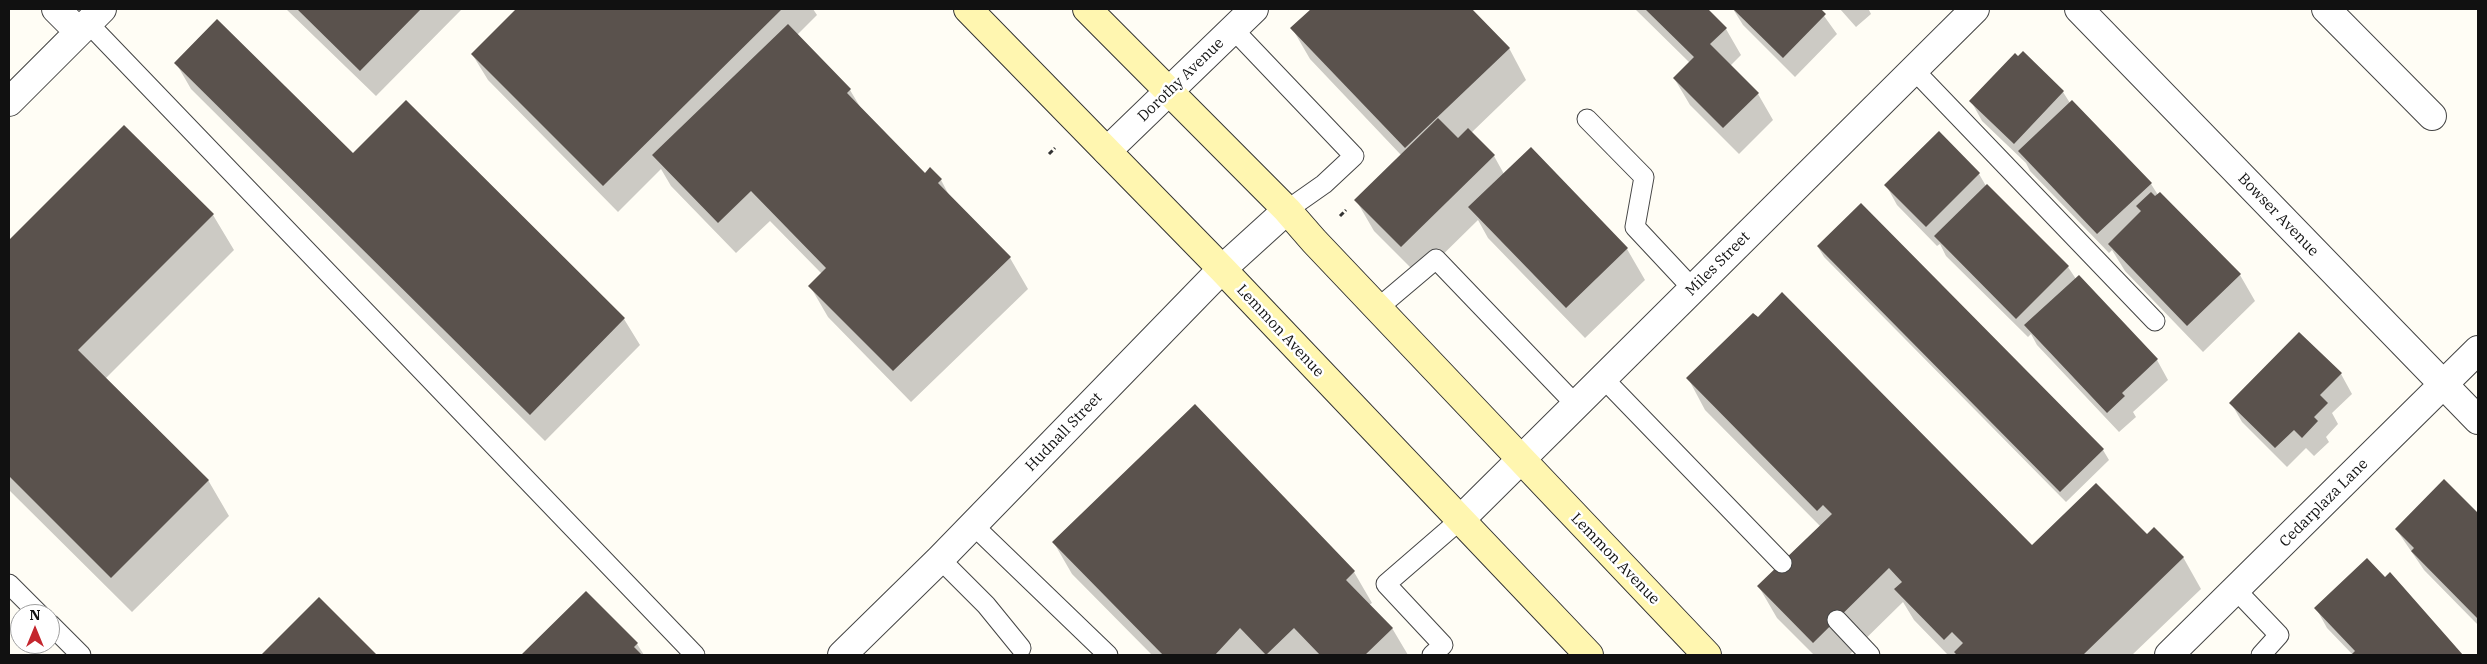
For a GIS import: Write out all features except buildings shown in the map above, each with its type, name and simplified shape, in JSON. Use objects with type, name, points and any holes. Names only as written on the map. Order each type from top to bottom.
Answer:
[{"type":"main road","name":"Lemmon Avenue","points":[[968,9],[1222,269],[1589,655]]},
{"type":"main road","name":"Lemmon Avenue","points":[[1087,9],[1287,210],[1707,655]]},
{"type":"street","points":[[9,102],[90,21],[56,9]]},
{"type":"street","name":"Dorothy Avenue","points":[[1107,151],[1254,9]]},
{"type":"street","name":"Miles Street","points":[[1460,520],[1975,9]]},
{"type":"street","name":"Bowser Avenue","points":[[2078,9],[2478,420]]},
{"type":"street","points":[[2326,9],[2432,116]]},
{"type":"street","name":"Hudnall Street","points":[[842,655],[940,559],[1222,269],[1287,210]]},
{"type":"street","name":"Cedarplaza Lane","points":[[2169,655],[2478,350]]},
{"type":"lane","points":[[90,21],[694,655]]},
{"type":"lane","points":[[1233,29],[1354,156],[1324,184],[1287,210]]},
{"type":"lane","points":[[1914,70],[2155,322]]},
{"type":"lane","points":[[1587,119],[1644,178],[1635,228],[1693,289]]},
{"type":"lane","points":[[1378,308],[1436,259],[1576,405]]},
{"type":"lane","points":[[1603,378],[1782,564]]},
{"type":"lane","points":[[1432,655],[1443,644],[1386,584],[1460,520]]},
{"type":"lane","points":[[973,525],[1108,655]]},
{"type":"lane","points":[[940,559],[986,605],[1021,648]]},
{"type":"lane","points":[[9,584],[29,604]]},
{"type":"lane","points":[[2236,590],[2280,635],[2261,655]]},
{"type":"lane","points":[[1837,620],[1870,655]]},
{"type":"lane","points":[[60,634],[82,655]]}]
